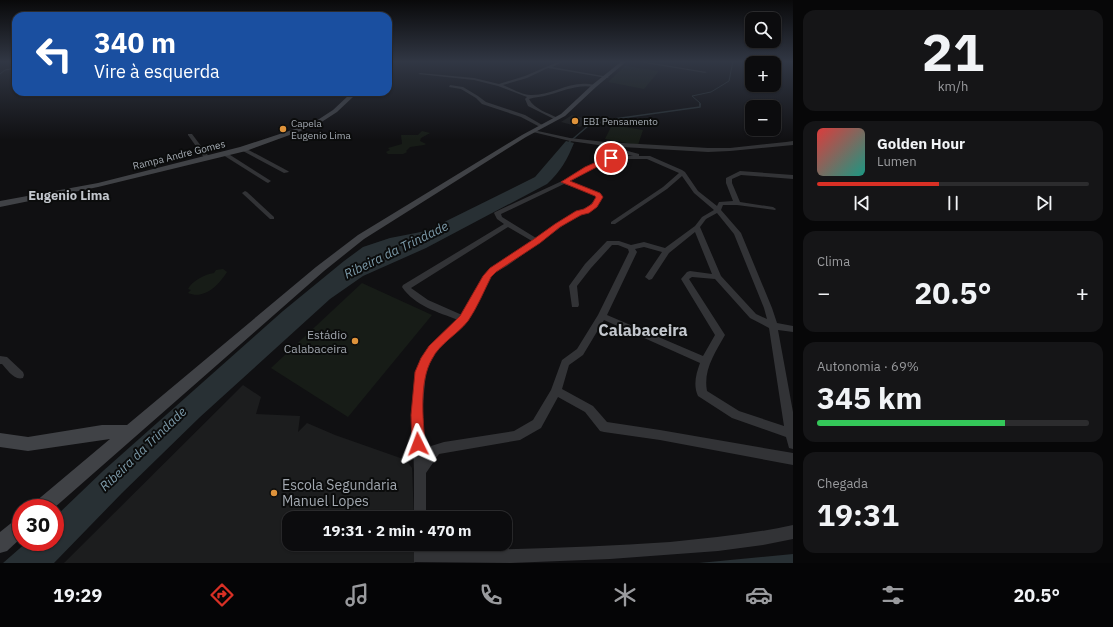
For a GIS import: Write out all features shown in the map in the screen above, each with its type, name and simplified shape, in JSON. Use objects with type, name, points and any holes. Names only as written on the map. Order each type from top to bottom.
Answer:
[{"type":"street","points":[[458,87],[462,88],[484,103],[523,116],[538,129],[560,138],[577,141],[651,147],[738,150],[774,143],[793,143]]},
{"type":"street","points":[[505,87],[530,97],[557,91],[565,87]]},
{"type":"street","points":[[52,499],[320,269],[361,237],[524,136],[565,114],[593,87]]},
{"type":"street","name":"Rampa Andre Gomes","points":[[0,204],[98,185],[243,149],[316,124],[335,111],[348,96]]},
{"type":"street","points":[[530,97],[527,99],[530,105],[556,119]]},
{"type":"street","points":[[190,135],[207,158]]},
{"type":"street","points":[[243,149],[286,172]]},
{"type":"street","points":[[537,241],[508,224],[498,216],[497,213],[564,182],[587,168],[611,158],[618,153],[624,152],[652,159],[683,173],[696,192],[718,210],[737,233],[768,308],[773,326],[793,444]]},
{"type":"street","points":[[225,154],[268,181]]},
{"type":"street","points":[[613,223],[665,188],[683,173]]},
{"type":"street","points":[[738,203],[729,183],[729,178],[735,174],[793,176]]},
{"type":"street","points":[[420,511],[420,471],[417,415],[421,372],[426,358],[432,349],[464,319],[488,276],[493,270],[537,241],[562,222],[578,213],[587,211],[600,197],[598,194],[564,182]]},
{"type":"street","points":[[245,193],[272,218]]},
{"type":"street","points":[[649,277],[666,251],[697,226],[704,218],[718,210],[721,203],[738,203],[774,209]]},
{"type":"street","points":[[464,319],[427,303],[410,292],[406,287],[508,224]]},
{"type":"street","points":[[697,226],[717,277],[753,316],[773,326],[793,329]]},
{"type":"street","points":[[575,305],[573,286],[588,266],[610,243],[619,243],[631,248]]},
{"type":"street","points":[[631,248],[636,244],[642,244],[666,251]]},
{"type":"street","points":[[420,471],[435,450],[444,447],[516,436],[537,424],[556,391],[565,363],[580,352],[602,316],[632,252],[631,248]]},
{"type":"street","points":[[717,277],[690,274],[685,279],[720,334],[705,361],[700,386],[702,393],[736,415],[791,434]]},
{"type":"street","points":[[602,316],[705,361]]},
{"type":"street","points":[[0,360],[4,360],[19,375]]},
{"type":"street","points":[[556,391],[589,409],[604,427],[660,435],[793,459]]},
{"type":"street","points":[[0,440],[28,444],[102,432],[130,432]]},
{"type":"street","points":[[421,560],[597,554],[718,544],[764,538],[793,532]]},
{"type":"street","points":[[0,544],[12,534]]},
{"type":"shaded area","name":"EBI Pensamento","points":[[572,115],[590,120],[580,127],[561,122]]},
{"type":"shaded area","points":[[612,125],[643,130],[638,145],[605,139]]},
{"type":"shaded area","points":[[422,131],[430,133],[421,138],[420,141],[426,144],[410,147],[406,151],[407,152],[403,154],[388,154],[386,152],[390,150],[388,148],[402,144],[401,135],[418,135]]},
{"type":"shaded area","points":[[223,269],[227,272],[220,282],[210,290],[205,293],[194,295],[188,293],[191,290],[188,289],[190,286],[203,276],[214,273],[216,270]]},
{"type":"shaded area","name":"Estádio Calabaceira","points":[[362,283],[432,315],[348,417],[271,368]]},
{"type":"shaded area","name":"Escola Segundaria Manuel Lopes","points":[[243,385],[261,397],[256,414],[300,416],[298,432],[307,423],[335,435],[406,460],[412,468],[414,511],[282,511],[282,551],[415,551],[415,563],[64,563]]},
{"type":"water","points":[[566,141],[574,143],[563,165],[547,184],[426,248],[363,276],[330,299],[200,417],[122,493],[54,563],[3,563],[17,551],[64,551],[64,508],[103,471],[283,311],[363,247],[390,238],[426,231],[535,177]]},
{"type":"water","points":[[793,554],[793,563],[699,563]]},
{"type":"waterway","name":"Ribeira da Trindade","points":[[567,144],[588,126],[614,119],[700,107],[700,103],[692,96],[711,92],[719,87]]},
{"type":"place","name":"EBI Pensamento","points":[[575,121]]},
{"type":"place","name":"Capela Eugenio Lima","points":[[283,129]]},
{"type":"place","name":"Estádio Calabaceira","points":[[355,341]]},
{"type":"place","name":"Escola Segundaria Manuel Lopes","points":[[274,493]]},
{"type":"district","name":"Eugenio Lima","points":[[69,195]]},
{"type":"district","name":"Calabaceira","points":[[643,330]]},
{"type":"route","points":[[418,444],[417,415],[419,384],[426,358],[432,349],[464,319],[484,282],[493,270],[557,226],[578,213],[587,211],[595,205],[600,197],[598,194],[564,182],[587,168],[611,158]]}]
